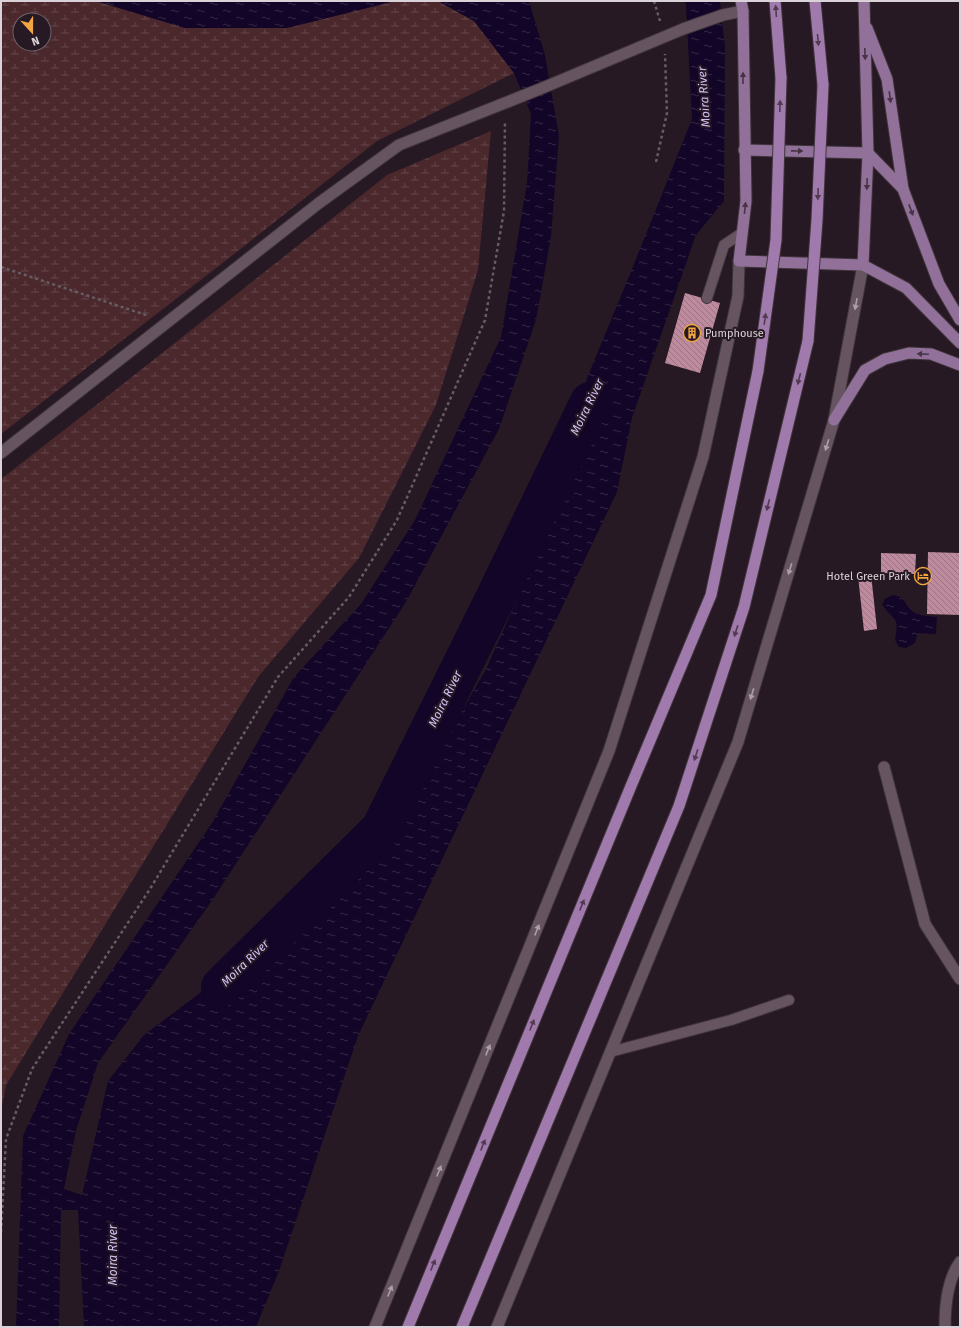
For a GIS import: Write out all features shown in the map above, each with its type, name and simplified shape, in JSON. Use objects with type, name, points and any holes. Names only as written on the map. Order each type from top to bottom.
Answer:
[{"type":"highway","points":[[408,1327],[711,595],[758,371],[776,240],[781,78],[776,1]]},
{"type":"highway","points":[[462,1327],[679,806],[744,607],[808,341],[817,220],[823,85],[815,1]]},
{"type":"main road","points":[[863,266],[868,153],[864,1]]},
{"type":"main road","points":[[742,6],[746,201],[739,261],[863,266],[906,288],[960,343]]},
{"type":"main road","points":[[864,20],[887,79],[903,189],[940,284],[960,320]]},
{"type":"main road","points":[[744,150],[868,153],[903,189]]},
{"type":"main road","points":[[834,420],[865,370],[885,359],[909,353],[931,354],[960,365]]},
{"type":"street","points":[[1,453],[319,203],[398,146],[742,6]]},
{"type":"street","points":[[375,1327],[609,751],[703,457],[738,296],[739,261]]},
{"type":"street","points":[[497,1327],[738,742],[834,420],[863,266]]},
{"type":"street","points":[[884,767],[925,924],[960,979]]},
{"type":"street","points":[[945,1327],[945,1308],[954,1271],[960,1262]]},
{"type":"lane","points":[[707,298],[724,245],[742,233]]},
{"type":"lane","points":[[610,1052],[731,1020],[788,1000]]},
{"type":"path","points":[[654,1],[665,37],[667,113],[656,162]]},
{"type":"path","points":[[1,1232],[6,1139],[32,1069],[150,889],[278,677],[349,597],[400,513],[485,320],[504,211],[505,103]]},
{"type":"path","points":[[1,267],[168,322]]},
{"type":"green space","points":[[1,1],[96,1],[185,28],[287,28],[395,1],[438,1],[474,21],[514,73],[377,141],[224,262],[1,434]]},
{"type":"green space","points":[[491,131],[478,270],[436,405],[359,558],[258,677],[6,1085],[1,1111],[1,479],[387,175]]},
{"type":"water","points":[[96,1],[395,1],[287,28],[185,28]]},
{"type":"water","points":[[438,1],[529,1],[545,55],[559,136],[551,237],[536,320],[499,429],[406,602],[213,899],[98,1063],[76,1131],[64,1189],[82,1195],[108,1081],[144,1035],[308,912],[396,825],[486,669],[537,555],[587,378],[692,119],[686,6],[684,1],[720,1],[725,47],[724,201],[696,235],[632,418],[617,492],[358,1036],[279,1271],[256,1327],[84,1327],[78,1210],[61,1210],[59,1327],[16,1327],[23,1136],[69,1034],[212,823],[294,677],[361,604],[415,520],[501,337],[527,183],[531,114],[514,73],[474,21]]},
{"type":"water","points":[[892,595],[903,599],[908,607],[916,613],[937,617],[936,634],[918,633],[915,643],[906,648],[899,647],[895,640],[897,626],[896,622],[882,604],[885,599]]},
{"type":"building","name":"Pumphouse","points":[[685,293],[720,303],[700,373],[665,363]]},
{"type":"building","points":[[928,552],[960,553],[960,615],[927,614]]},
{"type":"building","points":[[881,553],[916,554],[915,574],[881,573]]},
{"type":"building","points":[[871,574],[877,629],[864,631],[858,576]]},
{"type":"waterway","name":"Moira River","points":[[221,987],[381,829],[493,603],[590,402]]},
{"type":"place","name":"Pumphouse","points":[[692,333]]},
{"type":"place","name":"Hotel Green Park","points":[[923,576]]}]
